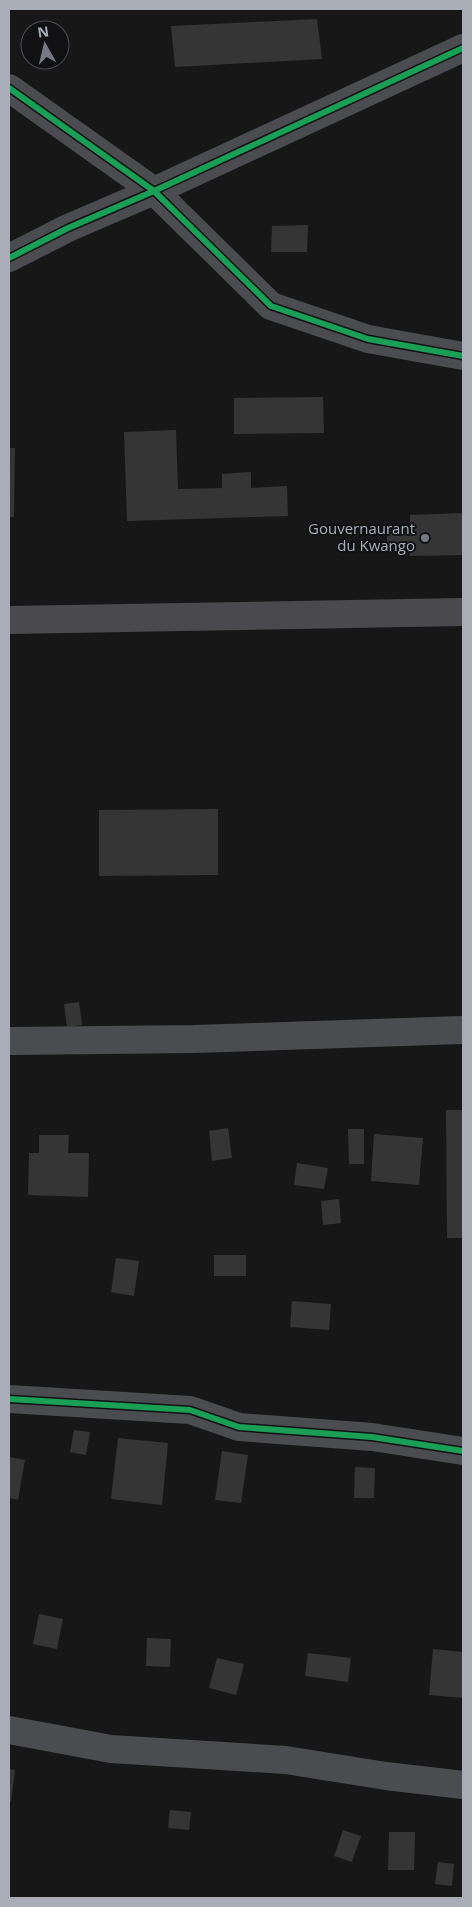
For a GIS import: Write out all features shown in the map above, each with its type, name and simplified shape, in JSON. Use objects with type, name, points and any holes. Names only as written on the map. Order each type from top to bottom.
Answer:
[{"type":"main road","points":[[9,620],[463,612]]},
{"type":"street","points":[[9,258],[68,228],[154,191],[463,48]]},
{"type":"street","points":[[9,88],[154,191],[271,306],[368,339],[463,356]]},
{"type":"street","points":[[9,1041],[194,1039],[463,1030]]},
{"type":"street","points":[[9,1399],[190,1410],[239,1427],[372,1437],[463,1451]]},
{"type":"street","points":[[9,1730],[111,1749],[286,1760],[386,1776],[463,1785]]},
{"type":"building","points":[[317,19],[322,59],[175,67],[171,26]]},
{"type":"building","points":[[308,225],[307,252],[271,252],[272,226]]},
{"type":"building","points":[[323,397],[324,433],[234,434],[234,398]]},
{"type":"building","points":[[176,430],[178,489],[222,488],[222,474],[251,472],[251,488],[287,486],[288,516],[127,521],[124,432]]},
{"type":"building","points":[[9,448],[15,448],[14,517],[9,517]]},
{"type":"building","name":"Gouvernaurant du Kwango","points":[[463,513],[463,555],[410,556],[410,550],[387,550],[387,526],[410,526],[410,515]]},
{"type":"building","points":[[218,809],[218,875],[99,876],[99,810]]},
{"type":"building","points":[[79,1002],[82,1025],[67,1027],[64,1004]]},
{"type":"building","points":[[446,1110],[463,1110],[463,1238],[447,1238]]},
{"type":"building","points":[[228,1128],[232,1158],[212,1161],[209,1131]]},
{"type":"building","points":[[348,1129],[364,1129],[364,1164],[349,1164]]},
{"type":"building","points":[[374,1134],[423,1138],[419,1185],[371,1181]]},
{"type":"building","points":[[39,1135],[69,1135],[68,1153],[89,1153],[88,1197],[28,1195],[29,1153],[39,1153]]},
{"type":"building","points":[[297,1163],[328,1168],[324,1189],[294,1185]]},
{"type":"building","points":[[339,1199],[341,1223],[323,1225],[321,1201]]},
{"type":"building","points":[[214,1255],[246,1255],[246,1276],[214,1276]]},
{"type":"building","points":[[116,1258],[139,1261],[134,1296],[111,1292]]},
{"type":"building","points":[[292,1301],[331,1304],[329,1330],[290,1327]]},
{"type":"building","points":[[74,1430],[90,1432],[86,1455],[70,1452]]},
{"type":"building","points":[[118,1438],[168,1443],[162,1505],[111,1499]]},
{"type":"building","points":[[222,1451],[248,1455],[241,1503],[215,1500]]},
{"type":"building","points":[[9,1457],[25,1460],[18,1500],[9,1498]]},
{"type":"building","points":[[355,1467],[375,1468],[374,1498],[354,1498]]},
{"type":"building","points":[[39,1614],[63,1619],[57,1649],[33,1644]]},
{"type":"building","points":[[147,1638],[171,1639],[170,1667],[146,1666]]},
{"type":"building","points":[[433,1649],[463,1652],[463,1698],[429,1695]]},
{"type":"building","points":[[308,1653],[351,1658],[348,1682],[305,1676]]},
{"type":"building","points":[[217,1658],[244,1664],[236,1695],[209,1688]]},
{"type":"building","points":[[9,1769],[15,1770],[11,1802],[9,1802]]},
{"type":"building","points":[[170,1810],[191,1812],[189,1830],[168,1828]]},
{"type":"building","points":[[343,1830],[361,1836],[352,1862],[334,1856]]},
{"type":"building","points":[[389,1832],[415,1832],[414,1870],[388,1870]]},
{"type":"building","points":[[438,1862],[454,1864],[452,1886],[435,1884]]},
{"type":"cycle path","points":[[9,258],[68,228],[154,191],[463,48]]},
{"type":"cycle path","points":[[9,88],[154,191],[271,306],[368,339],[463,356]]},
{"type":"cycle path","points":[[9,1399],[190,1410],[239,1427],[372,1437],[463,1451]]},
{"type":"place","name":"Gouvernaurant du Kwango","points":[[425,538]]}]
